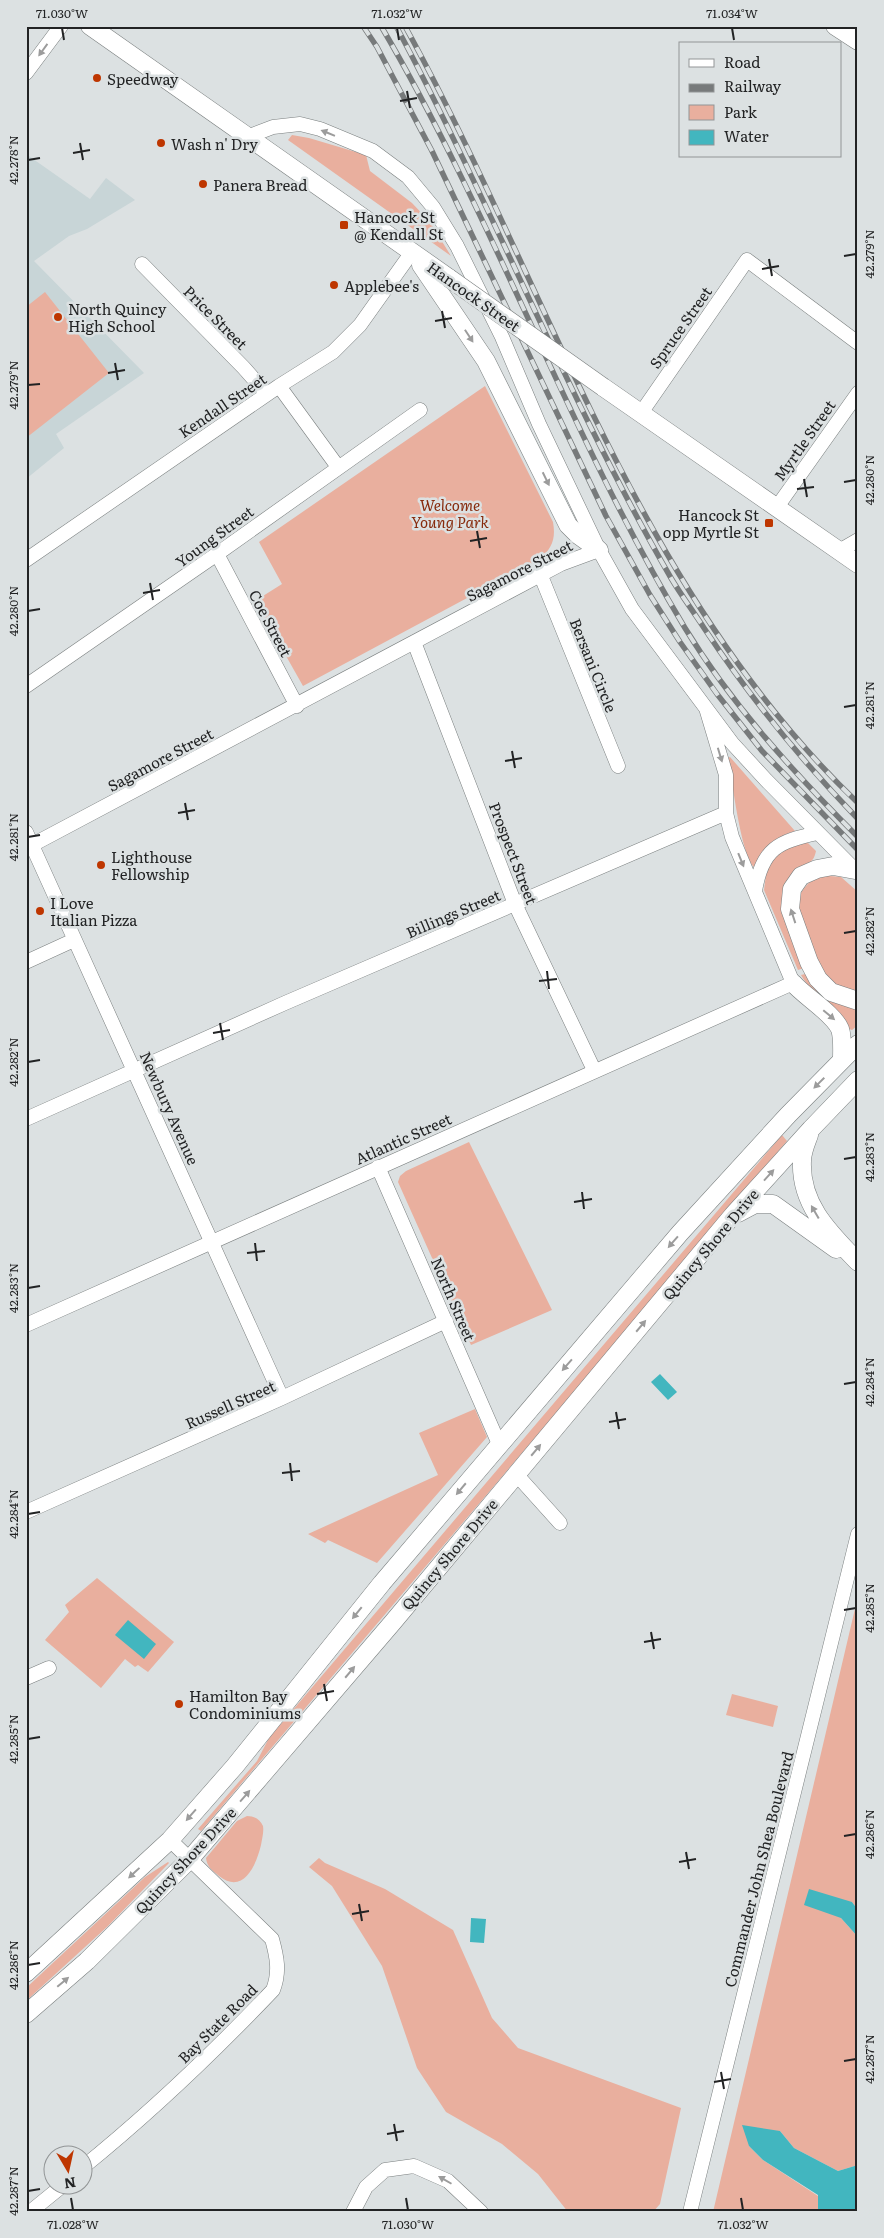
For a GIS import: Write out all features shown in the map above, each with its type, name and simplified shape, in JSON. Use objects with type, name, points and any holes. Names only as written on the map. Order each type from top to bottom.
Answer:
[{"type":"main road","name":"Hancock Street","points":[[90,26],[858,564]]},
{"type":"main road","points":[[835,26],[858,41]]},
{"type":"main road","points":[[412,252],[431,277],[486,361],[568,525],[578,535],[599,550]]},
{"type":"main road","points":[[856,872],[833,866],[817,869],[801,876],[792,889],[790,909],[809,962],[818,979],[831,992],[858,1001]]},
{"type":"main road","points":[[793,982],[803,994],[835,1020],[840,1030],[842,1060]]},
{"type":"main road","name":"Quincy Shore Drive","points":[[26,1973],[170,1840],[235,1766],[365,1604],[499,1444],[680,1233],[784,1120],[858,1044]]},
{"type":"main road","name":"Quincy Shore Drive","points":[[26,2014],[87,1961],[190,1859],[733,1215],[858,1080]]},
{"type":"main road","points":[[811,1129],[801,1160],[804,1184],[810,1204],[820,1222],[858,1262]]},
{"type":"main road","points":[[733,1215],[755,1204],[772,1204],[858,1262]]},
{"type":"street","points":[[26,73],[61,26]]},
{"type":"street","points":[[247,137],[274,127],[300,124],[320,129],[373,151],[408,176],[433,207],[457,246],[502,337],[539,424],[599,550],[632,609],[732,743],[856,872]]},
{"type":"street","name":"Kendall Street","points":[[26,560],[267,394],[333,352],[346,340],[372,308],[412,252]]},
{"type":"street","name":"Spruce Street","points":[[641,413],[748,260],[858,344]]},
{"type":"street","name":"Price Street","points":[[142,264],[267,394]]},
{"type":"street","points":[[279,386],[338,467]]},
{"type":"street","name":"Myrtle Street","points":[[777,507],[858,393]]},
{"type":"street","name":"Young Street","points":[[26,686],[420,410]]},
{"type":"street","points":[[839,551],[858,540]]},
{"type":"street","name":"Sagamore Street","points":[[32,845],[297,706],[561,564],[599,550]]},
{"type":"street","name":"Coe Street","points":[[217,554],[297,706]]},
{"type":"street","name":"Bersani Circle","points":[[541,576],[618,766]]},
{"type":"street","name":"Prospect Street","points":[[414,642],[515,904],[594,1070]]},
{"type":"street","points":[[706,708],[726,775],[726,813],[740,859],[793,982]]},
{"type":"street","name":"Billings Street","points":[[26,1119],[285,1003],[726,813]]},
{"type":"street","name":"Newbury Avenue","points":[[26,832],[282,1398]]},
{"type":"street","points":[[755,891],[758,874],[764,859],[776,846],[793,838],[818,833]]},
{"type":"street","points":[[26,962],[74,940]]},
{"type":"street","name":"Atlantic Street","points":[[26,1325],[793,982]]},
{"type":"street","name":"North Street","points":[[378,1167],[499,1444]]},
{"type":"street","name":"Russell Street","points":[[26,1512],[282,1398],[446,1321]]},
{"type":"street","points":[[516,1474],[560,1523]]},
{"type":"street","name":"Commander John Shea Boulevard","points":[[690,2212],[858,1534]]},
{"type":"street","points":[[26,1678],[49,1668]]},
{"type":"street","name":"Bay State Road","points":[[92,2160],[192,2072],[273,1990],[275,1985],[278,1969],[272,1939],[170,1840]]},
{"type":"street","points":[[353,2212],[366,2187],[385,2170],[414,2166],[448,2180],[481,2212]]},
{"type":"street","points":[[30,2212],[50,2196]]},
{"type":"shaded area","name":"North Quincy High School","points":[[26,154],[90,199],[106,178],[135,200],[87,229],[69,236],[34,261],[144,373],[56,434],[64,448],[26,479]]},
{"type":"green space","points":[[292,135],[309,138],[366,155],[370,171],[412,203],[430,222],[451,256],[288,140]]},
{"type":"green space","points":[[45,292],[109,373],[26,438],[26,307]]},
{"type":"green space","name":"Welcome Young Park","points":[[485,386],[553,522],[554,533],[548,551],[540,559],[303,686],[255,601],[282,584],[259,542]]},
{"type":"green space","points":[[730,757],[795,831],[781,836],[770,844],[761,854],[754,867],[749,860],[741,833],[728,758]]},
{"type":"green space","points":[[807,842],[816,851],[815,856],[811,862],[795,871],[787,881],[783,893],[785,918],[804,968],[798,970],[764,890],[767,867],[774,856],[783,848]]},
{"type":"green space","points":[[819,875],[841,877],[858,892],[858,992],[843,988],[829,980],[825,975],[815,956],[798,912],[799,896],[807,884]]},
{"type":"green space","points":[[805,974],[834,1001],[858,1009],[858,1025],[852,1030],[849,1029],[833,1007],[806,983],[801,975]]},
{"type":"green space","points":[[782,1135],[787,1141],[201,1831],[198,1829],[257,1761],[269,1738]]},
{"type":"green space","points":[[469,1142],[552,1310],[471,1345],[398,1182],[400,1176],[406,1171]]},
{"type":"green space","points":[[475,1409],[487,1437],[377,1563],[328,1540],[325,1543],[308,1534],[438,1475],[419,1433]]},
{"type":"green space","points":[[97,1578],[174,1642],[148,1672],[138,1665],[135,1667],[125,1659],[101,1688],[45,1640],[69,1612],[65,1605]]},
{"type":"green space","points":[[858,1596],[858,1910],[852,1902],[841,1918],[858,1937],[858,2165],[838,2171],[794,2148],[780,2131],[749,2146],[763,2160],[818,2196],[818,2212],[713,2212]]},
{"type":"green space","points":[[732,1694],[778,1706],[773,1727],[726,1715]]},
{"type":"green space","points":[[247,1816],[256,1818],[263,1826],[259,1853],[252,1869],[242,1880],[235,1882],[227,1881],[210,1868],[206,1858],[237,1821]]},
{"type":"green space","points":[[319,1858],[325,1863],[385,1889],[453,1930],[492,2018],[518,2048],[681,2108],[660,2204],[653,2212],[568,2212],[538,2174],[502,2144],[446,2112],[417,2068],[382,1966],[332,1886],[309,1867]]},
{"type":"green space","points":[[168,1862],[108,1926],[26,2001],[26,1988],[145,1877]]},
{"type":"water","points":[[660,1374],[677,1392],[668,1400],[651,1382]]},
{"type":"water","points":[[128,1620],[156,1644],[144,1659],[115,1635]]},
{"type":"water","points":[[809,1889],[852,1902],[858,1910],[858,1937],[841,1918],[804,1905]]},
{"type":"water","points":[[471,1918],[486,1919],[484,1943],[470,1942]]},
{"type":"water","points":[[742,2125],[780,2131],[794,2148],[838,2171],[858,2165],[858,2212],[818,2212],[818,2195],[763,2160],[749,2146]]},
{"type":"railway","points":[[363,26],[377,47],[432,151],[606,516],[650,595],[717,694],[762,751],[858,850]]},
{"type":"railway","points":[[381,26],[422,100],[460,175],[605,480],[643,555],[685,628],[723,684],[765,737],[858,837]]},
{"type":"railway","points":[[396,26],[465,164],[598,442],[671,578],[757,703],[816,774],[858,819]]},
{"type":"railway","points":[[406,28],[457,128],[603,434],[656,534],[714,630],[781,720],[858,803]]},
{"type":"place","name":"Speedway","points":[[97,78]]},
{"type":"place","name":"Wash n' Dry","points":[[161,143]]},
{"type":"place","name":"Panera Bread","points":[[203,184]]},
{"type":"place","name":"Hancock St @ Kendall St","points":[[344,225]]},
{"type":"place","name":"Applebee's","points":[[334,285]]},
{"type":"place","name":"North Quincy High School","points":[[58,317]]},
{"type":"place","name":"Hancock St opp Myrtle St","points":[[769,523]]},
{"type":"place","name":"Lighthouse Fellowship","points":[[101,865]]},
{"type":"place","name":"I Love Italian Pizza","points":[[40,911]]},
{"type":"place","name":"Hamilton Bay Condominiums","points":[[179,1704]]}]
